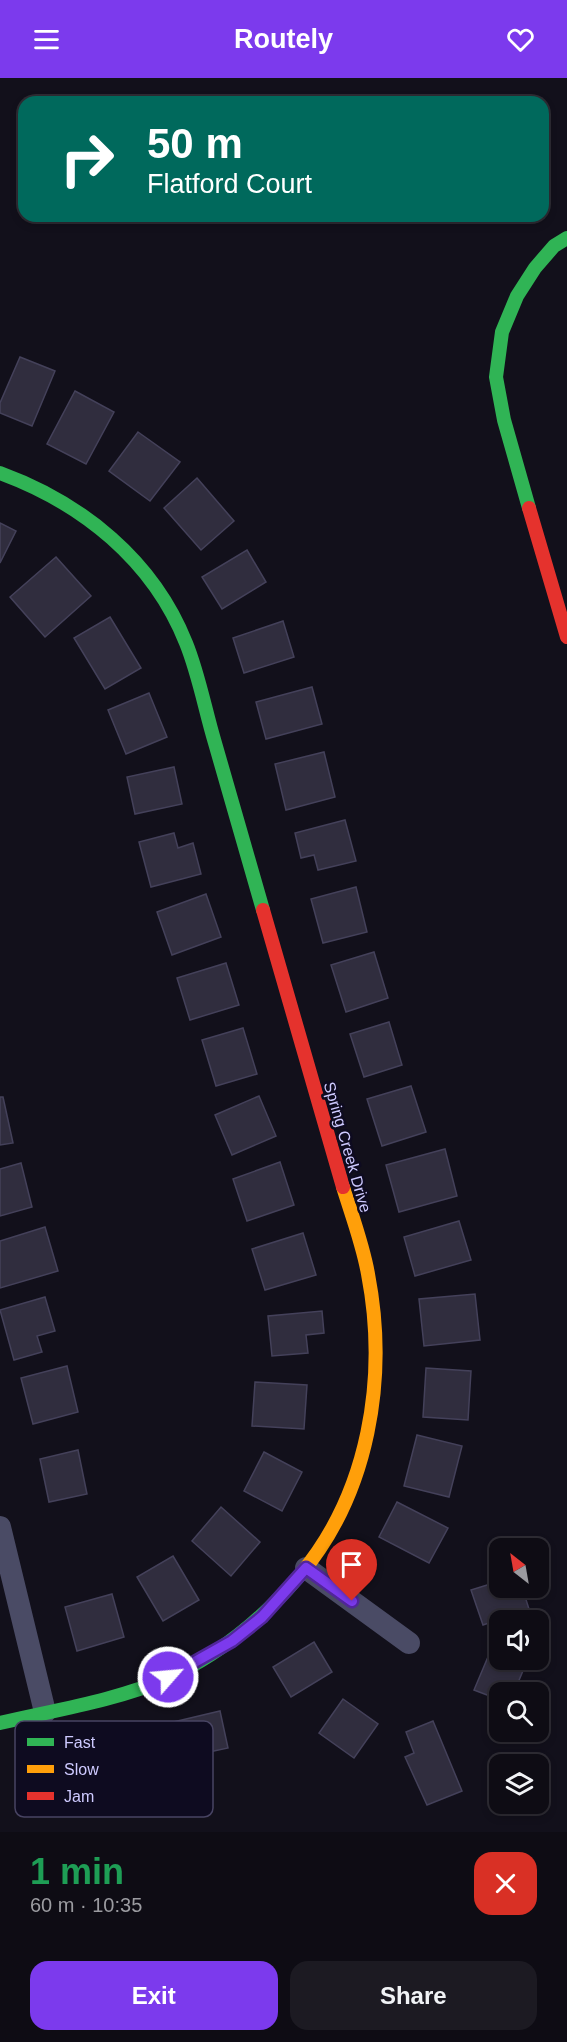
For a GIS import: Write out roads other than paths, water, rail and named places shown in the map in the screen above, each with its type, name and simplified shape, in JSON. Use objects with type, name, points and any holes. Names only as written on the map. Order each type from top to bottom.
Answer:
[{"type":"street","points":[[567,238],[554,246],[535,268],[517,296],[502,332],[496,377],[504,420],[560,586],[567,637]]},
{"type":"street","name":"Spring Creek Drive","points":[[0,473],[39,488],[64,502],[111,537],[131,556],[148,578],[171,613],[186,643],[368,1272],[376,1335],[374,1397],[368,1432],[348,1500],[327,1539],[306,1568],[262,1617],[232,1641],[202,1660],[168,1677],[137,1689],[0,1723]]},
{"type":"street","points":[[0,1527],[45,1712]]},
{"type":"street","points":[[306,1568],[409,1643]]}]
